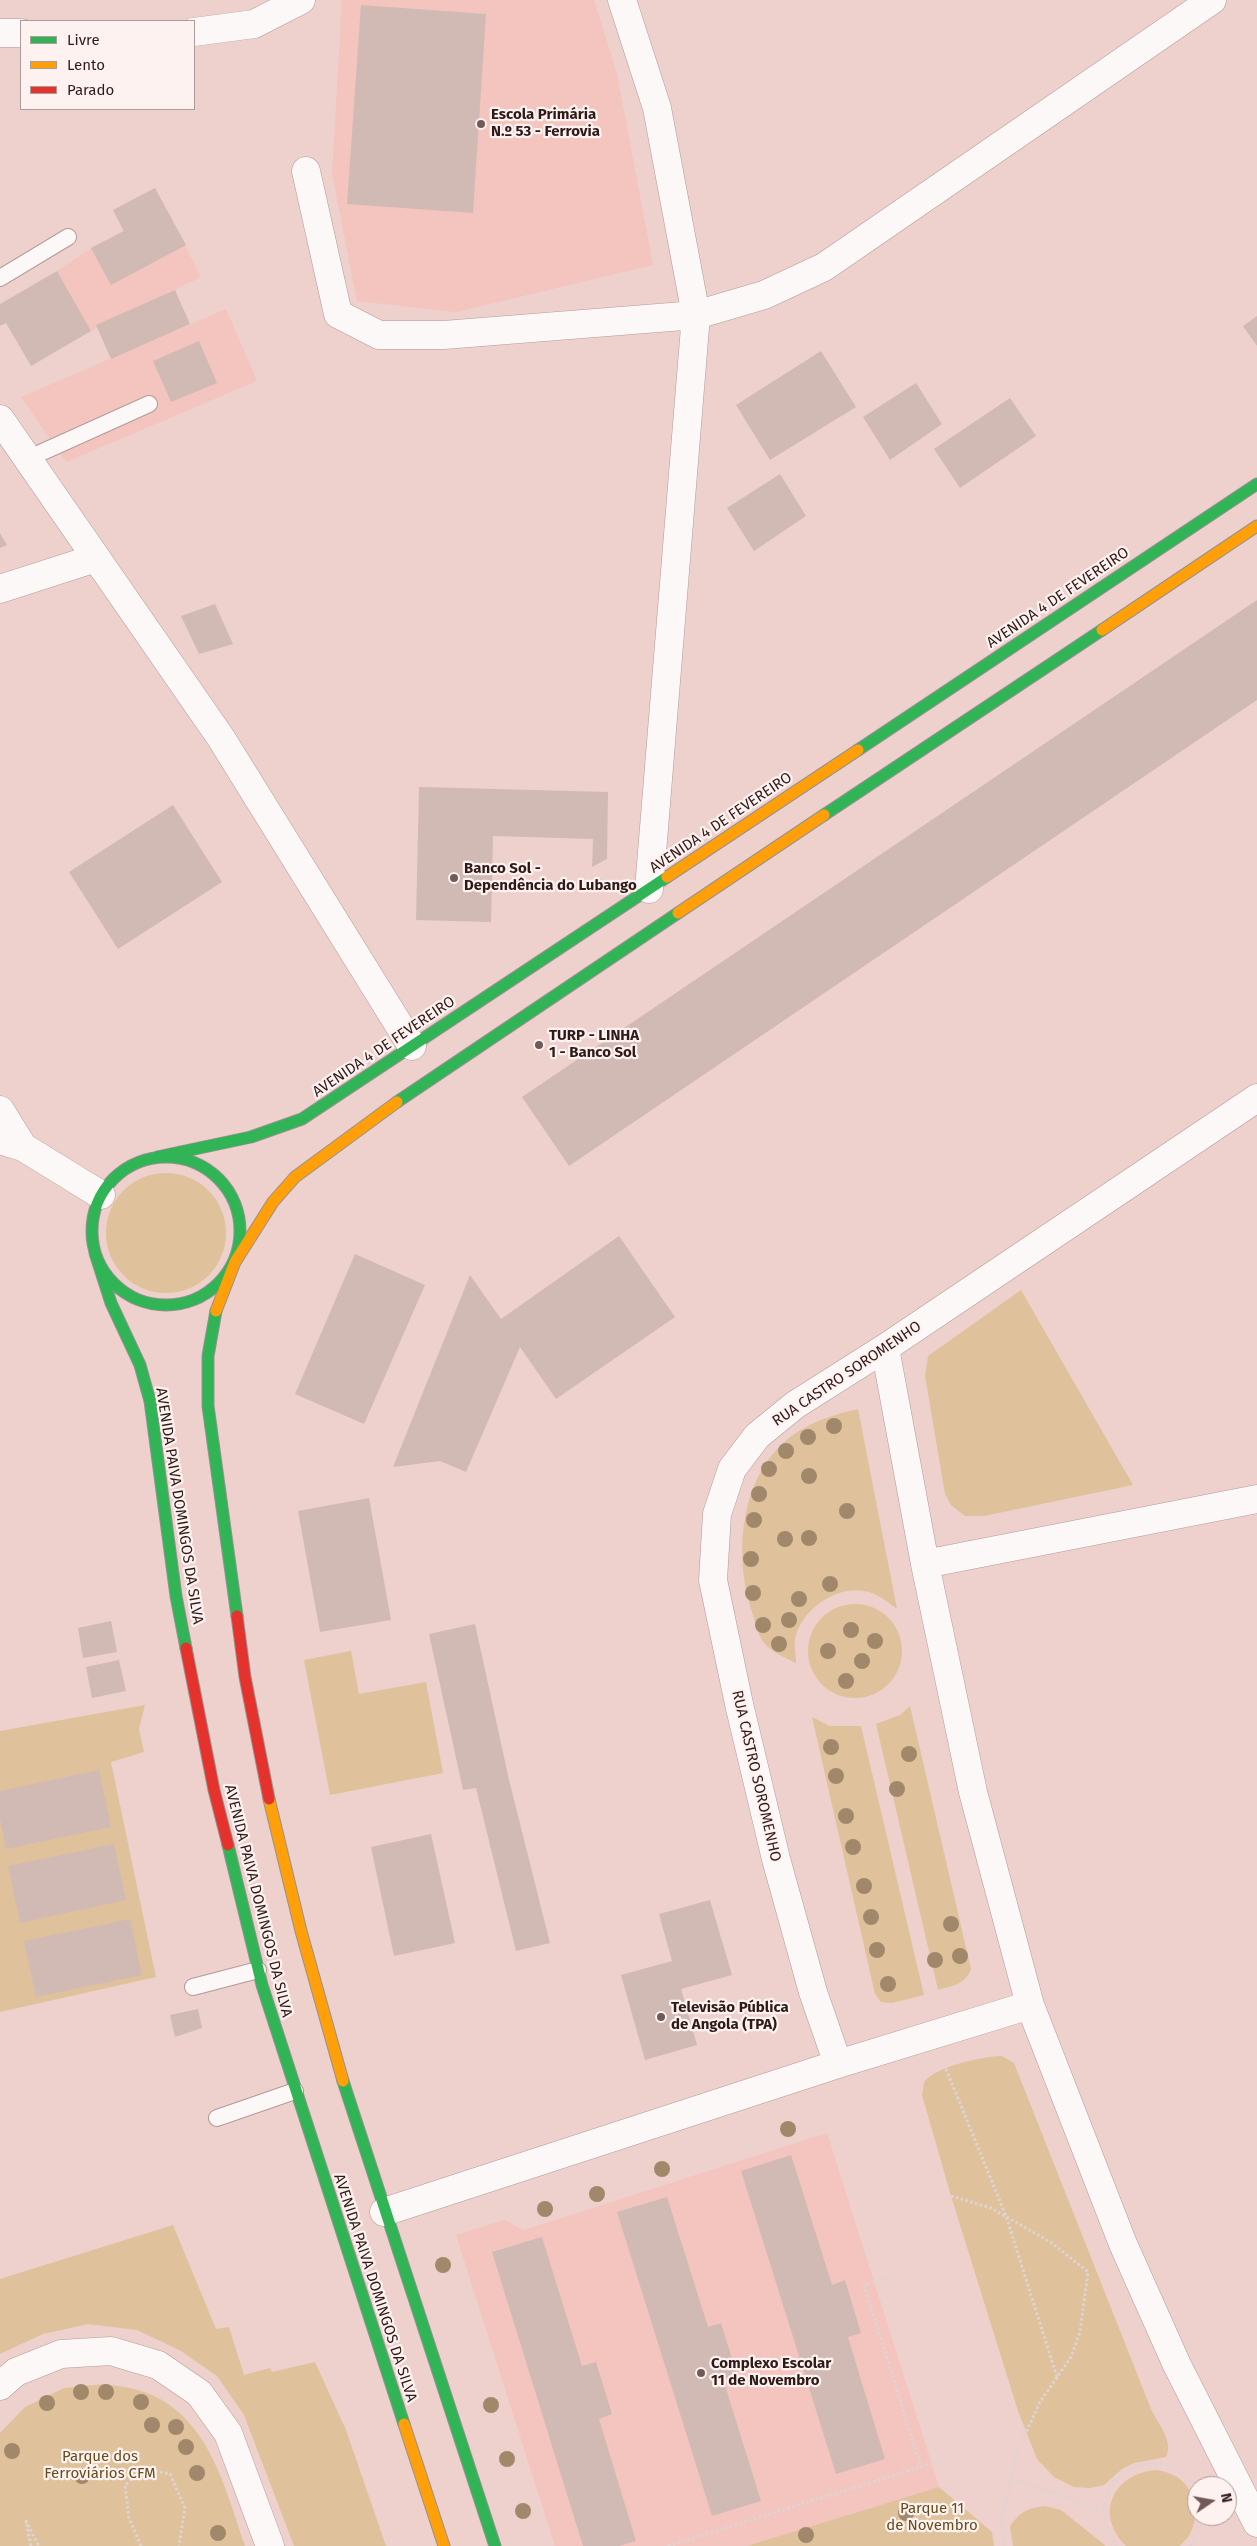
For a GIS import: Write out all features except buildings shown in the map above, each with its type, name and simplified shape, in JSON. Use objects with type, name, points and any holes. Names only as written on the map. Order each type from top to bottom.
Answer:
[{"type":"main road","name":"AVENIDA 4 DE FEVEREIRO","points":[[157,1157],[251,1137],[302,1119],[358,1084],[412,1046],[1257,484]]},
{"type":"main road","points":[[494,2546],[354,2120],[301,1931],[268,1794],[245,1677],[208,1406],[208,1356],[215,1313],[235,1262],[240,1243],[240,1223],[235,1204],[226,1187],[212,1172],[195,1162],[176,1157],[157,1157],[140,1161],[124,1169],[111,1180],[101,1195],[94,1213],[91,1233],[95,1252],[103,1271],[116,1286],[133,1298],[157,1305],[171,1306],[191,1302],[208,1292],[223,1279],[235,1262],[273,1202],[295,1177],[332,1148],[431,1078],[1257,526]]},
{"type":"main road","name":"AVENIDA PAIVA DOMINGOS DA SILVA","points":[[95,1252],[111,1303],[140,1364],[150,1401],[176,1596],[214,1790],[258,1970],[294,2091],[444,2546]]},
{"type":"street","points":[[195,32],[254,24],[301,0]]},
{"type":"street","points":[[622,0],[657,108],[696,314],[649,889]]},
{"type":"street","points":[[306,171],[338,314],[378,335],[444,335],[696,314],[764,295],[824,267],[1212,0]]},
{"type":"street","points":[[0,33],[20,33]]},
{"type":"street","points":[[0,419],[221,738],[412,1046]]},
{"type":"street","points":[[0,589],[96,558]]},
{"type":"street","name":"RUA CASTRO SOROMENHO","points":[[838,2064],[813,1992],[776,1859],[738,1704],[713,1580],[716,1514],[732,1469],[757,1436],[795,1405],[885,1348],[1257,1098]]},
{"type":"street","points":[[0,1110],[11,1144],[101,1195]]},
{"type":"street","points":[[885,1348],[925,1564],[973,1792],[1030,2005],[1123,2244],[1177,2366],[1257,2523]]},
{"type":"street","points":[[925,1564],[1257,1499]]},
{"type":"street","points":[[384,2212],[838,2064],[1030,2005]]},
{"type":"street","points":[[0,2386],[16,2372],[61,2354],[111,2351],[158,2365],[199,2393],[228,2433],[270,2546]]},
{"type":"lane","points":[[0,278],[68,237]]},
{"type":"lane","points":[[27,459],[149,404]]},
{"type":"lane","points":[[194,1987],[258,1970]]},
{"type":"lane","points":[[217,2118],[294,2091]]},
{"type":"path","points":[[946,2069],[1006,2216],[1058,2377]]},
{"type":"path","points":[[950,2196],[991,2208],[1006,2216],[1052,2243],[1088,2272],[1080,2332],[1071,2357],[1040,2402],[1026,2431],[1011,2478],[1001,2519],[1003,2546]]},
{"type":"path","points":[[888,2278],[864,2285],[921,2467]]},
{"type":"path","points":[[668,2546],[944,2459]]},
{"type":"path","points":[[1117,2546],[1109,2534],[1104,2502],[1110,2487],[1122,2474],[1136,2466],[1152,2463],[1169,2466],[1183,2474],[1187,2479]]},
{"type":"path","points":[[141,2546],[129,2518],[125,2485],[144,2469],[170,2474],[185,2508],[179,2546]]},
{"type":"path","points":[[1011,2478],[1104,2511]]},
{"type":"path","points":[[31,2546],[26,2520],[39,2546]]},
{"type":"path","points":[[1190,2546],[1198,2533],[1200,2526]]},
{"type":"shaded area","name":"Escola Primária N.º 53 - Ferrovia","points":[[342,0],[594,0],[617,74],[653,265],[456,312],[357,301],[332,174]]},
{"type":"shaded area","points":[[155,188],[201,277],[91,331],[57,271],[91,248],[123,231],[113,210]]},
{"type":"shaded area","points":[[226,309],[257,381],[66,462],[21,397]]},
{"type":"shaded area","name":"Complexo Escolar 11 de Novembro","points":[[827,2133],[939,2487],[850,2514],[860,2546],[555,2546],[456,2235],[504,2220],[524,2230]]},
{"type":"green space","points":[[166,1173],[178,1174],[189,1178],[199,1183],[208,1191],[216,1200],[221,1210],[225,1221],[225,1245],[221,1256],[216,1266],[208,1275],[199,1283],[189,1288],[178,1292],[166,1293],[154,1292],[143,1288],[133,1283],[124,1275],[116,1266],[111,1256],[107,1245],[106,1233],[107,1221],[111,1210],[116,1200],[124,1191],[133,1183],[143,1178],[154,1174]]},
{"type":"green space","points":[[1021,1290],[1133,1485],[984,1516],[965,1516],[951,1505],[945,1494],[925,1376],[928,1356]]},
{"type":"green space","points":[[858,1409],[897,1609],[877,1595],[862,1591],[849,1591],[825,1600],[814,1607],[799,1628],[795,1639],[796,1663],[769,1648],[762,1640],[748,1599],[742,1559],[745,1517],[750,1496],[768,1460],[787,1440],[797,1432],[820,1420]]},
{"type":"green space","points":[[855,1604],[873,1608],[888,1618],[898,1633],[902,1651],[898,1669],[888,1684],[873,1694],[855,1698],[837,1694],[822,1684],[812,1669],[808,1651],[812,1633],[822,1618],[837,1608]]},
{"type":"green space","points":[[351,1651],[359,1694],[426,1682],[443,1773],[330,1795],[304,1660]]},
{"type":"green space","points":[[145,1705],[139,1729],[144,1752],[111,1762],[156,1977],[0,2012],[0,1731]]},
{"type":"green space","points":[[910,1706],[971,1969],[962,1981],[953,1986],[938,1990],[876,1724],[900,1715]]},
{"type":"green space","points":[[812,1717],[830,1726],[861,1726],[924,1995],[892,2003],[881,2002],[875,1994]]},
{"type":"green space","points":[[1002,2056],[1014,2063],[1151,2409],[1167,2439],[1168,2451],[1166,2457],[1134,2463],[1122,2469],[1104,2485],[1090,2488],[1074,2487],[1054,2477],[1037,2459],[1018,2411],[951,2196],[922,2095],[924,2083],[937,2072],[972,2060]]},
{"type":"green space","points":[[173,2225],[216,2329],[229,2327],[244,2375],[270,2368],[272,2372],[315,2362],[346,2430],[386,2546],[294,2546],[244,2415],[217,2376],[181,2351],[137,2330],[88,2324],[43,2334],[0,2354],[0,2279]]},
{"type":"green space","name":"Parque dos Ferroviários CFM","points":[[104,2384],[141,2391],[164,2401],[183,2416],[198,2434],[211,2455],[230,2500],[245,2546],[0,2546],[0,2433],[25,2407],[64,2388]]},
{"type":"green space","points":[[1157,2470],[1167,2473],[1182,2481],[1187,2487],[1187,2526],[1193,2526],[1186,2540],[1179,2546],[1126,2546],[1116,2534],[1111,2521],[1110,2509],[1113,2497],[1119,2487],[1129,2479],[1142,2473]]},
{"type":"green space","name":"Parque 11 de Novembro","points":[[939,2487],[992,2532],[994,2546],[747,2546]]},
{"type":"green space","points":[[1045,2506],[1061,2510],[1106,2546],[1013,2546],[1010,2527],[1013,2522],[1024,2512]]},
{"type":"traffic: fast","points":[[858,750],[1257,484]]},
{"type":"traffic: fast","points":[[824,815],[1102,630]]},
{"type":"traffic: fast","points":[[157,1157],[251,1137],[302,1119],[667,877]]},
{"type":"traffic: fast","points":[[397,1102],[678,913]]},
{"type":"traffic: fast","points":[[166,1157],[181,1158],[194,1162],[219,1178],[235,1203],[239,1216],[240,1231],[239,1246],[235,1259],[219,1284],[194,1300],[181,1304],[166,1305],[151,1304],[138,1300],[113,1284],[97,1259],[93,1246],[92,1231],[93,1216],[97,1203],[113,1178],[138,1162],[151,1158],[166,1157]]},
{"type":"traffic: fast","points":[[95,1253],[111,1303],[140,1365],[150,1401],[176,1596],[186,1648]]},
{"type":"traffic: fast","points":[[216,1311],[208,1356],[208,1406],[237,1616]]},
{"type":"traffic: fast","points":[[228,1845],[262,1985],[404,2424]]},
{"type":"traffic: fast","points":[[343,2081],[495,2546]]},
{"type":"traffic: slow","points":[[1102,630],[1257,526]]},
{"type":"traffic: slow","points":[[667,877],[858,750]]},
{"type":"traffic: slow","points":[[678,913],[824,815]]},
{"type":"traffic: slow","points":[[216,1311],[235,1262],[273,1202],[295,1177],[397,1102]]},
{"type":"traffic: slow","points":[[269,1799],[301,1931],[343,2081]]},
{"type":"traffic: slow","points":[[404,2424],[444,2546]]},
{"type":"traffic: jam","points":[[237,1616],[245,1677],[269,1799]]},
{"type":"traffic: jam","points":[[186,1648],[214,1790],[228,1845]]},
{"type":"place","name":"Escola Primária N.º 53 - Ferrovia","points":[[481,124]]},
{"type":"place","name":"Banco Sol - Dependência do Lubango","points":[[454,878]]},
{"type":"place","name":"TURP - LINHA 1 - Banco Sol","points":[[539,1045]]},
{"type":"place","name":"Televisão Pública de Angola (TPA)","points":[[661,2017]]},
{"type":"place","name":"Complexo Escolar 11 de Novembro","points":[[701,2373]]}]
